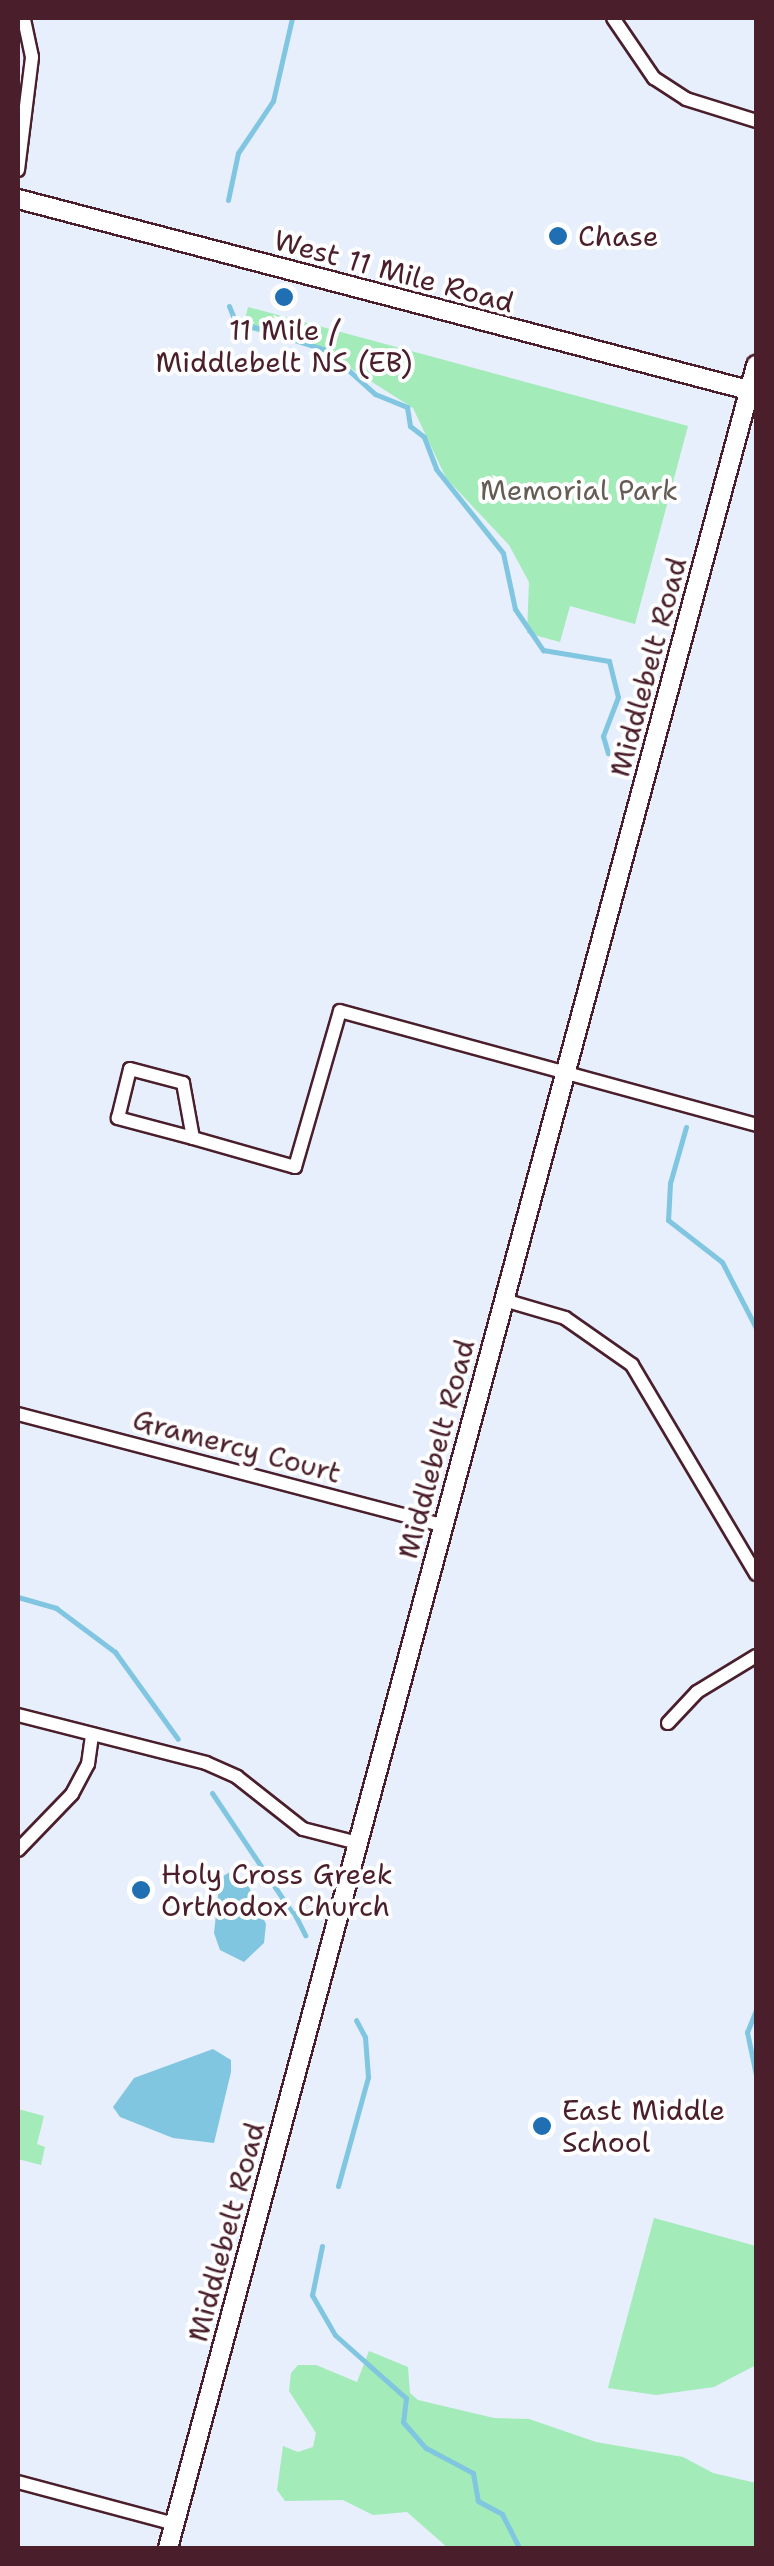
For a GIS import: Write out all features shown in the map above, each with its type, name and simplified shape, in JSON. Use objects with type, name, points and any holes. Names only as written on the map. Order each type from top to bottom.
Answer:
[{"type":"street","points":[[18,170],[32,56],[24,18]]},
{"type":"street","points":[[613,18],[654,78],[686,100],[756,121]]},
{"type":"street","name":"West 11 Mile Road","points":[[18,200],[752,391]]},
{"type":"street","name":"Middlebelt Road","points":[[168,2548],[756,365]]},
{"type":"street","points":[[193,1138],[183,1084],[130,1069],[118,1118],[295,1167],[340,1011],[756,1125]]},
{"type":"street","points":[[504,1300],[565,1318],[632,1365],[756,1574]]},
{"type":"street","name":"Gramercy Court","points":[[18,1414],[444,1526]]},
{"type":"street","points":[[668,1723],[697,1692],[756,1656]]},
{"type":"street","points":[[18,1715],[206,1764],[237,1777],[303,1829],[358,1843]]},
{"type":"street","points":[[18,1850],[72,1794],[88,1764],[92,1734]]},
{"type":"street","points":[[18,2482],[174,2524]]},
{"type":"green space","name":"Memorial Park","points":[[248,307],[688,426],[635,624],[570,606],[560,642],[527,633],[529,582],[509,545],[446,478],[413,408],[320,349],[243,328]]},
{"type":"green space","points":[[18,2109],[44,2116],[37,2144],[45,2147],[41,2165],[18,2159]]},
{"type":"green space","points":[[654,2218],[756,2246],[756,2365],[714,2387],[656,2395],[608,2388]]},
{"type":"green space","points":[[369,2351],[408,2367],[410,2393],[418,2400],[494,2418],[529,2419],[596,2442],[683,2457],[713,2473],[756,2483],[756,2548],[448,2548],[407,2512],[373,2515],[343,2500],[285,2501],[277,2490],[283,2446],[298,2452],[313,2447],[316,2433],[289,2391],[291,2373],[298,2365],[316,2365],[357,2382]]},
{"type":"water","points":[[230,1872],[249,1887],[266,1924],[264,1943],[244,1962],[220,1950],[214,1933],[220,1878]]},
{"type":"water","points":[[213,2049],[231,2060],[214,2143],[173,2138],[120,2117],[113,2107],[134,2078]]},
{"type":"waterway","points":[[228,200],[238,153],[273,101],[292,18]]},
{"type":"waterway","points":[[229,306],[235,321],[326,350],[375,394],[407,407],[410,426],[424,437],[436,469],[503,553],[515,609],[543,650],[609,661],[618,697],[603,736],[608,753]]},
{"type":"waterway","points":[[686,1127],[670,1183],[668,1220],[722,1262],[756,1328]]},
{"type":"waterway","points":[[18,1597],[56,1608],[115,1652],[178,1739]]},
{"type":"waterway","points":[[212,1793],[291,1911]]},
{"type":"waterway","points":[[294,1913],[305,1935]]},
{"type":"waterway","points":[[756,2010],[747,2032],[756,2075]]},
{"type":"waterway","points":[[338,2186],[368,2077],[365,2037],[356,2020]]},
{"type":"waterway","points":[[322,2246],[312,2295],[335,2335],[406,2398],[403,2422],[426,2448],[473,2473],[478,2501],[502,2514],[519,2548]]},
{"type":"place","name":"Chase","points":[[558,236]]},
{"type":"place","name":"11 Mile / Middlebelt NS (EB)","points":[[284,297]]},
{"type":"place","name":"Holy Cross Greek Orthodox Church","points":[[141,1890]]},
{"type":"place","name":"East Middle School","points":[[542,2126]]}]
